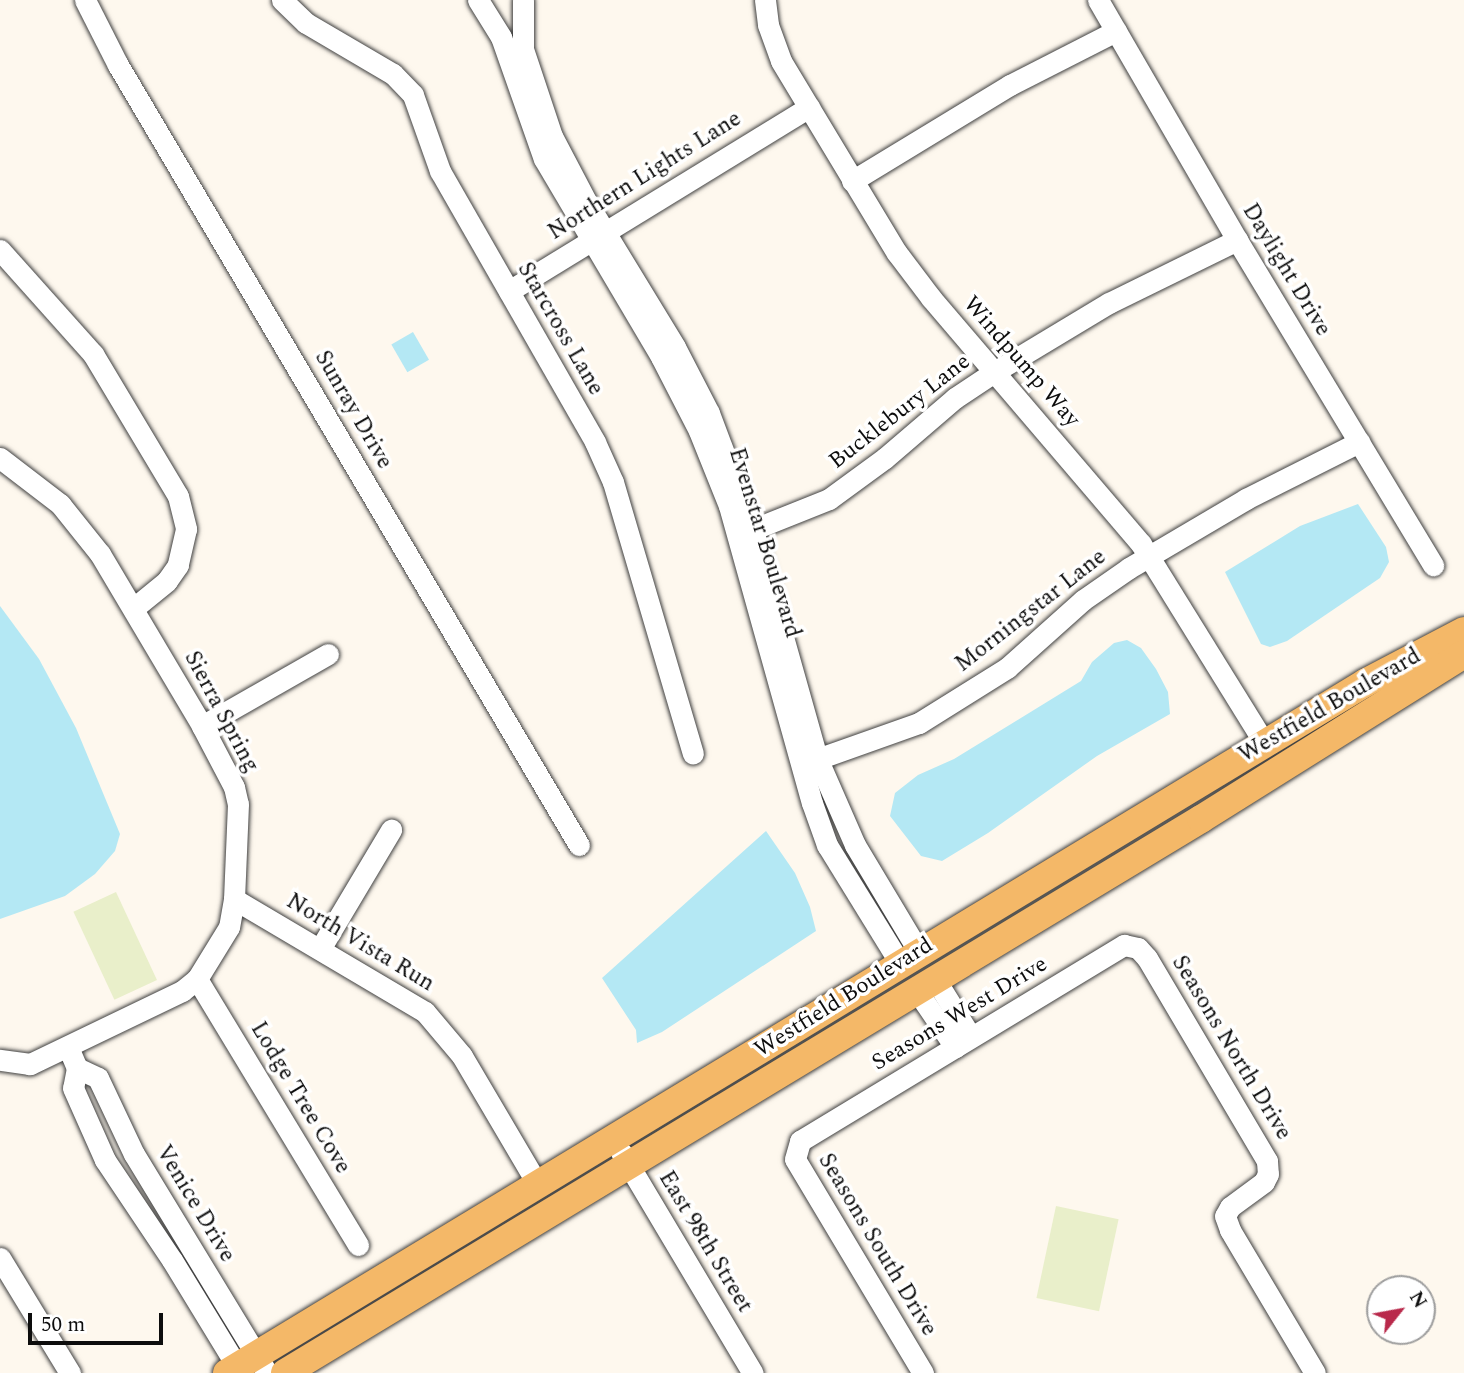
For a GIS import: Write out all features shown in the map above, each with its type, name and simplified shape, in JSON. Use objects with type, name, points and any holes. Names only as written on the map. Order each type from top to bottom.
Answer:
[{"type":"main road","name":"Westfield Boulevard","points":[[246,1368],[909,957],[1365,683],[1464,631]]},
{"type":"main road","name":"Westfield Boulevard","points":[[285,1373],[1293,763],[1464,654]]},
{"type":"street","name":"Sunray Drive","points":[[85,0],[118,65],[579,845]]},
{"type":"street","name":"Starcross Lane","points":[[282,0],[306,23],[393,74],[409,89],[419,109],[440,170],[595,442],[613,482],[693,753]]},
{"type":"street","name":"Evenstar Boulevard","points":[[478,0],[501,37],[544,159],[598,236]]},
{"type":"street","name":"Evenstar Boulevard","points":[[523,0],[521,42],[543,113],[598,236],[686,403],[745,533],[809,762],[855,845],[909,957]]},
{"type":"street","name":"Windpump Way","points":[[765,0],[768,25],[781,61],[852,181],[918,282],[1150,556],[1265,744]]},
{"type":"street","name":"Daylight Drive","points":[[1098,0],[1237,240],[1433,565]]},
{"type":"street","points":[[852,181],[1010,85],[1116,31]]},
{"type":"street","name":"Northern Lights Lane","points":[[509,291],[809,107]]},
{"type":"street","name":"Bucklebury Lane","points":[[745,533],[808,509],[846,488],[955,398],[994,372],[1109,303],[1237,240]]},
{"type":"street","points":[[0,250],[93,354],[178,496],[186,529],[178,565],[167,581],[134,608]]},
{"type":"street","name":"Morningstar Lane","points":[[809,762],[859,747],[919,723],[1007,668],[1098,588],[1246,499],[1359,442]]},
{"type":"street","name":"Sierra Spring","points":[[0,458],[39,487],[72,517],[100,554],[202,726],[234,787],[238,804],[234,899],[229,927],[197,979],[182,991],[30,1064],[0,1060]]},
{"type":"street","points":[[202,726],[328,654]]},
{"type":"street","points":[[320,948],[391,830]]},
{"type":"street","name":"North Vista Run","points":[[234,899],[409,1001],[438,1026],[462,1056],[538,1185]]},
{"type":"street","name":"Seasons West Drive","points":[[800,1141],[1124,945],[1138,948],[1147,958]]},
{"type":"street","name":"Seasons North Drive","points":[[1147,958],[1267,1161],[1268,1174],[1264,1182],[1230,1207],[1225,1216],[1230,1230],[1315,1373]]},
{"type":"street","name":"Lodge Tree Cove","points":[[197,979],[358,1245]]},
{"type":"street","points":[[926,985],[963,1042]]},
{"type":"street","name":"Venice Drive","points":[[68,1047],[77,1068],[98,1078],[134,1154],[246,1368]]},
{"type":"street","name":"East 98th Street","points":[[614,1138],[753,1373]]},
{"type":"street","name":"Seasons South Drive","points":[[800,1141],[794,1159],[923,1373]]},
{"type":"street","points":[[0,1258],[70,1373]]},
{"type":"green space","points":[[116,892],[157,980],[114,1000],[73,912]]},
{"type":"green space","points":[[1056,1206],[1119,1219],[1099,1311],[1036,1298]]},
{"type":"water","points":[[413,332],[429,360],[407,372],[391,344]]},
{"type":"water","points":[[1358,504],[1386,547],[1389,562],[1380,578],[1287,641],[1270,647],[1261,644],[1225,572],[1300,526]]},
{"type":"water","points":[[0,606],[39,659],[76,728],[120,834],[115,851],[95,874],[65,896],[0,919]]},
{"type":"water","points":[[1127,640],[1141,648],[1156,669],[1168,692],[1170,714],[1097,756],[988,833],[942,861],[921,856],[890,816],[895,793],[918,775],[954,759],[1081,681],[1092,662],[1114,643]]},
{"type":"water","points":[[766,831],[795,873],[810,907],[816,931],[662,1032],[637,1043],[636,1030],[602,978]]}]
